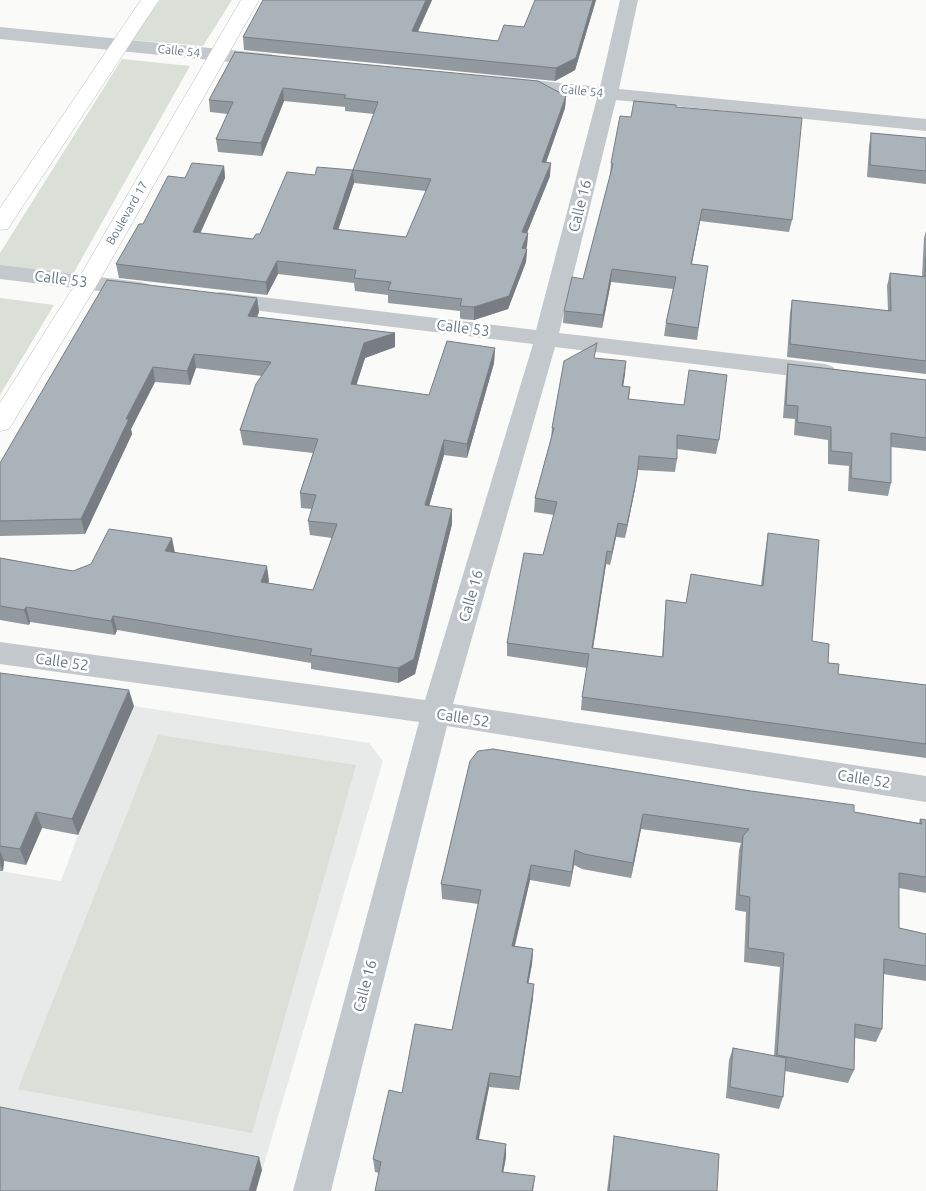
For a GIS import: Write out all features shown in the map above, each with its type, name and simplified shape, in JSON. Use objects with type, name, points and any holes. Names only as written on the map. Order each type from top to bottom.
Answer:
[{"type":"main road","points":[[0,224],[150,0]]},
{"type":"main road","name":"Boulevard 17","points":[[0,423],[87,282],[250,0]]},
{"type":"street","name":"Calle 16","points":[[312,1191],[436,713],[546,338],[608,93],[629,0]]},
{"type":"street","name":"Calle 54","points":[[0,33],[287,61]]},
{"type":"street","name":"Calle 54","points":[[491,82],[926,125]]},
{"type":"street","name":"Calle 53","points":[[0,272],[165,292]]},
{"type":"street","name":"Calle 53","points":[[194,296],[848,375]]},
{"type":"street","name":"Calle 52","points":[[0,653],[436,713],[926,789]]},
{"type":"shaded area","points":[[160,0],[232,0],[203,46],[132,40]]},
{"type":"shaded area","points":[[122,59],[190,66],[73,274],[0,266],[0,253]]},
{"type":"shaded area","points":[[0,298],[54,305],[0,395]]},
{"type":"shaded area","points":[[134,706],[369,743],[383,761],[256,1191],[0,1191],[0,871],[61,881],[78,835]]},
{"type":"shaded area","points":[[158,735],[356,765],[252,1133],[18,1089]]},
{"type":"building","points":[[263,0],[426,0],[412,31],[498,41],[504,25],[524,27],[535,0],[593,0],[576,58],[556,68],[243,37]]},
{"type":"building","points":[[235,52],[538,81],[566,96],[542,162],[551,163],[522,232],[528,233],[522,248],[527,249],[509,296],[474,307],[460,306],[462,299],[388,290],[391,282],[354,278],[356,270],[277,261],[266,282],[116,264],[139,224],[143,224],[168,176],[185,178],[192,163],[224,166],[193,232],[253,239],[256,234],[260,234],[287,172],[315,175],[317,167],[353,170],[378,102],[344,98],[346,95],[283,88],[261,143],[216,139],[233,102],[209,100]],"holes":[[[353,170],[431,179],[406,237],[333,229]]]},
{"type":"building","points":[[634,101],[676,105],[676,107],[802,118],[792,220],[702,209],[691,264],[708,266],[698,328],[666,323],[676,277],[612,269],[603,315],[564,311],[572,277],[583,279],[613,164],[611,163],[620,116],[631,117]]},
{"type":"building","points":[[871,133],[926,138],[926,171],[870,165]]},
{"type":"building","points":[[926,257],[926,361],[790,344],[792,300],[891,311],[890,273],[925,277]]},
{"type":"building","points":[[107,280],[257,298],[248,316],[395,333],[364,343],[351,384],[429,395],[447,341],[495,348],[467,444],[444,440],[425,505],[452,509],[414,659],[398,668],[310,655],[312,649],[113,616],[111,621],[26,607],[24,610],[0,606],[0,558],[73,571],[91,564],[109,529],[172,538],[165,551],[267,566],[261,582],[313,590],[337,524],[308,521],[316,495],[300,493],[318,439],[240,430],[256,384],[271,362],[194,354],[187,371],[153,367],[126,419],[129,419],[81,519],[0,521],[0,463]]},
{"type":"building","points":[[597,343],[594,358],[626,361],[622,386],[630,387],[628,399],[684,405],[689,370],[727,375],[719,440],[677,435],[677,459],[639,456],[627,525],[618,523],[612,552],[607,551],[592,648],[663,657],[666,600],[686,603],[691,574],[763,586],[768,533],[819,540],[812,641],[829,644],[828,663],[839,664],[838,674],[926,685],[926,744],[582,697],[589,654],[507,643],[524,553],[543,555],[557,502],[535,498],[554,428],[552,428],[564,361]]},
{"type":"building","points":[[788,364],[926,380],[926,438],[891,433],[891,483],[851,478],[852,453],[831,451],[831,427],[797,422],[798,406],[786,405]]},
{"type":"building","points":[[0,673],[129,690],[72,819],[36,812],[20,849],[0,846]]},
{"type":"building","points":[[493,749],[751,791],[854,805],[854,812],[922,824],[920,819],[926,820],[926,877],[899,873],[899,928],[926,934],[926,966],[884,959],[882,1029],[855,1024],[854,1070],[777,1055],[784,953],[748,948],[750,897],[739,895],[743,836],[749,829],[643,814],[633,863],[584,854],[575,850],[572,872],[531,865],[512,946],[533,949],[527,983],[534,984],[520,1077],[490,1073],[476,1139],[506,1144],[502,1172],[535,1176],[532,1191],[375,1191],[381,1162],[373,1159],[389,1090],[402,1093],[415,1024],[452,1030],[481,890],[441,884],[470,761],[478,751]]},
{"type":"building","points":[[733,1048],[786,1058],[783,1097],[730,1087]]},
{"type":"building","points":[[0,1107],[259,1157],[249,1191],[0,1191]]},
{"type":"building","points":[[614,1136],[719,1154],[717,1191],[609,1191]]}]
